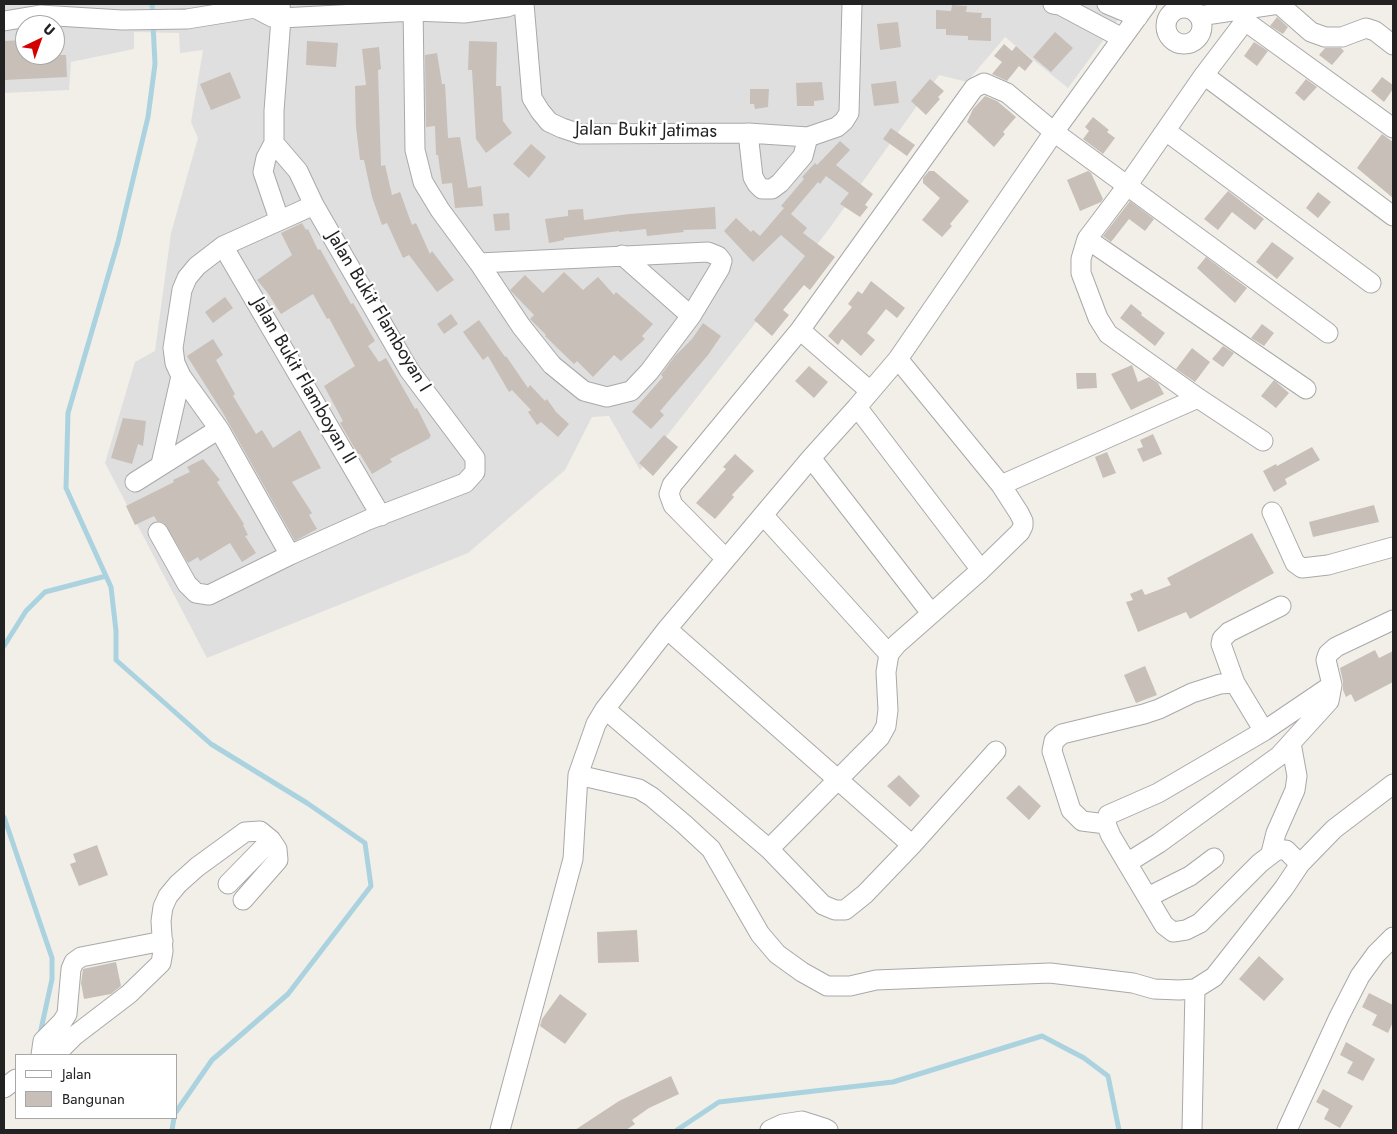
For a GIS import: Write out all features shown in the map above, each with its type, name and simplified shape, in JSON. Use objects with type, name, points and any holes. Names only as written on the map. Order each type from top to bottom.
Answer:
[{"type":"street","points":[[24,4],[40,15]]},
{"type":"street","points":[[65,17],[122,20],[259,6],[272,17],[280,11],[413,15],[464,13],[507,7],[515,4]]},
{"type":"street","name":"Jalan Bukit Jatimas","points":[[524,4],[532,98],[549,122],[580,134],[748,133],[808,137],[837,127],[849,113],[852,4]]},
{"type":"street","points":[[1053,4],[1134,22],[1165,24]]},
{"type":"street","points":[[1107,4],[1134,22]]},
{"type":"street","points":[[1199,16],[1252,11],[1279,4],[1310,32],[1326,38],[1342,37],[1366,28],[1374,31],[1393,45]]},
{"type":"street","points":[[1177,8],[1188,8],[1199,16],[1202,29],[1194,41],[1188,44],[1181,44],[1174,42],[1169,37],[1165,24],[1167,17],[1177,8]]},
{"type":"street","points":[[279,219],[263,172],[266,158],[274,143],[280,11]]},
{"type":"street","points":[[1252,11],[1204,75],[1127,186],[1086,239],[1081,258],[1081,273],[1098,318],[1108,334],[1198,398],[1263,441]]},
{"type":"street","points":[[1252,11],[1393,128]]},
{"type":"street","points":[[413,15],[415,150],[423,182],[440,210],[479,263],[521,326],[552,365],[584,391],[607,397],[631,391],[649,372],[691,316],[722,264],[718,256],[708,252],[479,263]]},
{"type":"street","points":[[500,1130],[573,859],[578,775],[596,724],[605,709],[667,629],[811,458],[898,359],[1054,132],[1134,22]]},
{"type":"street","points":[[1204,75],[1393,216]]},
{"type":"street","points":[[726,559],[673,505],[668,494],[672,485],[800,330],[974,88],[984,83],[997,87],[1007,93],[1054,132],[1328,333]]},
{"type":"street","points":[[1166,131],[1370,283]]},
{"type":"street","points":[[748,133],[753,177],[762,189],[772,189],[780,183],[803,156],[808,137]]},
{"type":"street","name":"Jalan Bukit Flamboyan I","points":[[274,143],[298,171],[314,205],[409,370],[474,458],[476,468],[473,476],[465,483],[381,516]]},
{"type":"street","points":[[290,555],[219,429],[181,376],[175,363],[174,348],[182,290],[187,278],[197,266],[223,246],[279,219],[314,205]]},
{"type":"street","points":[[1086,239],[1306,389]]},
{"type":"street","name":"Jalan Bukit Flamboyan II","points":[[223,246],[381,516]]},
{"type":"street","points":[[622,255],[691,316]]},
{"type":"street","points":[[800,330],[870,391]]},
{"type":"street","points":[[768,849],[880,737],[886,726],[888,710],[886,672],[889,654],[981,570],[1020,532],[1023,526],[1019,513],[1001,485],[898,359]]},
{"type":"street","points":[[161,464],[181,376]]},
{"type":"street","points":[[1001,485],[1198,398]]},
{"type":"street","points":[[857,407],[981,570]]},
{"type":"street","points":[[135,482],[219,429]]},
{"type":"street","points":[[811,458],[931,614]]},
{"type":"street","points":[[1272,512],[1295,563],[1302,568],[1328,565],[1393,547]]},
{"type":"street","points":[[763,515],[889,654]]},
{"type":"street","points":[[158,532],[186,584],[196,593],[209,595],[290,555],[381,516]]},
{"type":"street","points":[[1264,731],[1235,683],[1221,644],[1222,639],[1229,632],[1281,606]]},
{"type":"street","points":[[1127,863],[1159,843],[1278,756],[1329,701],[1332,685],[1326,660],[1328,654],[1336,647],[1393,620]]},
{"type":"street","points":[[667,629],[912,845]]},
{"type":"street","points":[[1106,824],[1082,821],[1071,810],[1052,750],[1054,741],[1062,734],[1144,714],[1192,693],[1220,684],[1235,683]]},
{"type":"street","points":[[1300,864],[1286,850],[1277,850],[1271,853],[1200,923],[1186,930],[1173,932],[1164,925],[1106,824],[1108,815],[1158,794],[1264,731],[1332,685]]},
{"type":"street","points":[[605,709],[768,849],[823,905],[835,910],[845,910],[865,894],[912,845],[996,751]]},
{"type":"street","points":[[1271,853],[1276,833],[1295,790],[1297,776],[1290,743]]},
{"type":"street","points":[[578,775],[639,789],[652,797],[684,824],[711,849],[760,934],[776,954],[827,986],[850,986],[876,980],[1050,973],[1133,983],[1154,989],[1195,988],[1214,977],[1284,888],[1300,864],[1334,828],[1393,784]]},
{"type":"street","points":[[56,1054],[74,1036],[129,994],[161,963],[164,951],[161,922],[163,907],[168,896],[178,884],[197,866],[245,832],[260,831],[271,840],[278,854],[278,860],[250,893],[242,870]]},
{"type":"street","points":[[228,884],[271,840]]},
{"type":"street","points":[[1148,897],[1190,876],[1214,858]]},
{"type":"street","points":[[1287,1130],[1360,976],[1376,954],[1393,937]]},
{"type":"street","points":[[41,1054],[43,1041],[62,1022],[67,1014],[71,969],[74,962],[81,957],[163,941]]},
{"type":"street","points":[[1192,1130],[1195,988]]},
{"type":"street","points":[[4,1088],[15,1080]]},
{"type":"street","points":[[770,1130],[783,1124],[802,1121],[828,1130]]},
{"type":"shaded area","points":[[4,4],[1130,4],[1068,88],[1005,37],[967,82],[939,75],[829,229],[640,470],[609,416],[592,417],[565,470],[468,553],[207,658],[105,463],[135,362],[155,351],[171,233],[198,138],[191,122],[203,50],[180,53],[179,33],[134,32],[134,49],[71,62],[69,90],[4,93]]},
{"type":"building","points":[[952,5],[967,6],[966,12],[982,13],[981,18],[991,18],[991,41],[968,40],[968,36],[946,35],[946,29],[936,29],[936,10],[951,11]]},
{"type":"building","points":[[1277,17],[1288,27],[1283,34],[1270,26]]},
{"type":"building","points":[[898,22],[901,47],[880,50],[877,24]]},
{"type":"building","points":[[1055,32],[1073,48],[1051,72],[1033,57]]},
{"type":"building","points":[[15,40],[15,65],[65,65],[66,55],[67,77],[4,80],[4,41]]},
{"type":"building","points":[[307,41],[338,43],[336,67],[306,65]]},
{"type":"building","points":[[469,41],[497,42],[496,86],[501,86],[503,121],[512,133],[486,153],[476,139],[472,70],[468,70]]},
{"type":"building","points":[[1254,42],[1268,51],[1257,66],[1244,56]]},
{"type":"building","points":[[1004,44],[1012,51],[1016,46],[1033,61],[1025,71],[1019,66],[1007,81],[992,74],[1002,62],[994,56]]},
{"type":"building","points":[[379,47],[381,69],[378,70],[381,166],[385,165],[392,195],[400,192],[412,225],[416,223],[430,254],[432,251],[454,280],[437,292],[409,255],[403,258],[387,223],[382,225],[372,197],[364,160],[360,160],[356,127],[355,86],[366,85],[362,49]]},
{"type":"building","points":[[1325,48],[1341,48],[1344,51],[1332,65],[1319,55]]},
{"type":"building","points":[[437,53],[442,84],[445,84],[448,138],[460,137],[468,188],[481,186],[483,206],[455,208],[452,183],[442,184],[438,155],[436,155],[435,126],[426,127],[425,55]]},
{"type":"building","points":[[230,72],[241,98],[211,110],[200,84]]},
{"type":"building","points":[[1382,77],[1393,85],[1393,89],[1384,102],[1371,91]]},
{"type":"building","points":[[930,79],[944,91],[938,97],[940,99],[926,115],[911,101]]},
{"type":"building","points":[[1306,79],[1317,87],[1304,101],[1295,93]]},
{"type":"building","points":[[896,81],[899,103],[874,106],[871,84]]},
{"type":"building","points":[[822,82],[824,100],[814,101],[814,106],[797,106],[796,83]]},
{"type":"building","points":[[750,89],[769,89],[768,107],[755,109],[754,104],[750,104]]},
{"type":"building","points":[[985,96],[997,101],[1016,117],[1003,132],[1005,134],[994,147],[967,122],[973,109]]},
{"type":"building","points":[[1093,117],[1109,130],[1107,132],[1115,138],[1103,154],[1083,139],[1089,131],[1085,127]]},
{"type":"building","points":[[891,128],[915,145],[907,156],[883,139]]},
{"type":"building","points":[[1382,134],[1393,142],[1393,198],[1357,168]]},
{"type":"building","points":[[840,141],[850,150],[836,165],[873,194],[865,205],[868,207],[860,217],[840,204],[849,193],[826,176],[820,184],[818,182],[791,214],[807,228],[803,233],[835,257],[810,290],[804,285],[783,310],[789,315],[772,336],[754,320],[805,256],[781,235],[753,262],[724,231],[736,218],[751,232],[753,230],[760,236],[784,208],[781,206],[804,179],[802,177],[815,163],[817,165]]},
{"type":"building","points":[[531,144],[546,157],[529,178],[513,164]]},
{"type":"building","points":[[929,171],[934,171],[969,201],[942,237],[922,220],[940,198],[923,183],[923,178]]},
{"type":"building","points":[[1088,171],[1091,173],[1103,199],[1101,202],[1080,211],[1067,180]]},
{"type":"building","points":[[1228,191],[1264,219],[1255,230],[1232,212],[1218,230],[1204,219]]},
{"type":"building","points":[[1318,192],[1331,202],[1318,218],[1306,208]]},
{"type":"building","points":[[1130,201],[1154,219],[1145,231],[1129,219],[1111,242],[1103,236]]},
{"type":"building","points":[[715,207],[716,229],[683,230],[684,232],[647,236],[646,229],[619,231],[564,238],[564,240],[549,243],[545,219],[568,216],[568,210],[583,209],[584,220],[629,214]]},
{"type":"building","points":[[509,213],[510,230],[495,231],[493,214]]},
{"type":"building","points":[[302,223],[306,230],[308,229],[318,250],[320,249],[351,304],[353,303],[375,341],[368,346],[379,362],[386,358],[415,409],[417,408],[431,436],[390,459],[392,462],[372,474],[340,423],[343,421],[324,386],[355,366],[329,318],[327,319],[313,294],[281,314],[257,280],[292,255],[281,233]]},
{"type":"building","points":[[1272,242],[1294,258],[1277,279],[1256,262]]},
{"type":"building","points":[[1206,257],[1247,288],[1235,303],[1197,268]]},
{"type":"building","points":[[564,272],[583,290],[598,277],[614,295],[616,292],[653,324],[642,336],[645,339],[621,361],[614,355],[593,377],[577,361],[574,364],[545,336],[530,319],[534,315],[510,290],[525,275],[543,293]]},
{"type":"building","points":[[871,281],[905,308],[897,318],[886,309],[867,333],[875,340],[861,356],[842,339],[838,345],[828,336],[852,307],[848,304],[858,291],[862,294]]},
{"type":"building","points":[[225,297],[233,308],[213,323],[205,312]]},
{"type":"building","points":[[1131,304],[1142,313],[1141,315],[1165,333],[1155,346],[1120,318]]},
{"type":"building","points":[[451,314],[458,324],[444,334],[437,324]]},
{"type":"building","points":[[479,320],[528,388],[530,385],[545,401],[547,399],[556,412],[569,424],[558,437],[541,422],[537,425],[528,412],[531,410],[512,390],[509,392],[488,356],[483,360],[463,332]]},
{"type":"building","points":[[703,323],[721,336],[708,355],[660,411],[664,415],[651,429],[632,412],[663,377],[661,375],[675,356],[692,339]]},
{"type":"building","points":[[1262,324],[1274,333],[1264,346],[1251,338]]},
{"type":"building","points":[[213,339],[223,355],[216,360],[235,394],[233,396],[256,434],[262,430],[273,448],[300,430],[321,468],[292,482],[312,513],[309,515],[317,529],[295,541],[223,413],[187,356]]},
{"type":"building","points":[[1223,346],[1234,353],[1223,367],[1212,359]]},
{"type":"building","points":[[1192,348],[1210,362],[1195,382],[1176,369]]},
{"type":"building","points":[[1132,365],[1138,382],[1149,377],[1158,383],[1164,394],[1131,410],[1111,374]]},
{"type":"building","points":[[809,366],[828,382],[814,398],[795,381]]},
{"type":"building","points":[[1076,373],[1096,373],[1097,388],[1077,389]]},
{"type":"building","points":[[1274,380],[1289,393],[1276,408],[1261,396]]},
{"type":"building","points":[[123,418],[146,421],[143,446],[138,444],[132,464],[111,458]]},
{"type":"building","points":[[1153,434],[1162,454],[1143,462],[1137,449],[1143,447],[1140,440]]},
{"type":"building","points":[[664,435],[678,447],[653,476],[639,463]]},
{"type":"building","points":[[1312,447],[1320,460],[1285,479],[1287,484],[1274,492],[1263,471],[1276,464],[1277,466]]},
{"type":"building","points":[[1107,452],[1116,473],[1103,478],[1095,457]]},
{"type":"building","points":[[735,454],[754,471],[732,495],[734,497],[715,519],[696,503],[726,469],[723,467]]},
{"type":"building","points":[[203,459],[220,480],[217,482],[244,524],[248,535],[245,536],[256,553],[242,562],[230,543],[200,561],[198,557],[188,563],[164,523],[157,521],[154,516],[135,525],[126,506],[174,482],[173,480],[190,472],[187,467]]},
{"type":"building","points":[[1374,505],[1379,522],[1313,537],[1309,522]]},
{"type":"building","points":[[1252,533],[1274,573],[1190,619],[1186,612],[1138,632],[1126,602],[1133,600],[1130,594],[1142,589],[1145,595],[1171,585],[1167,578]]},
{"type":"building","points":[[1375,650],[1379,658],[1393,651],[1393,682],[1355,702],[1351,694],[1346,697],[1343,690],[1340,668]]},
{"type":"building","points":[[1145,666],[1157,695],[1136,703],[1124,675]]},
{"type":"building","points":[[899,775],[920,796],[910,807],[887,786]]},
{"type":"building","points":[[1019,785],[1041,806],[1029,820],[1006,798]]},
{"type":"building","points":[[97,845],[108,875],[79,886],[70,864],[76,862],[73,854]]},
{"type":"building","points":[[637,930],[639,962],[598,963],[597,932]]},
{"type":"building","points":[[1259,956],[1284,979],[1264,1001],[1239,979]]},
{"type":"building","points":[[116,962],[121,986],[111,994],[84,999],[81,983],[83,969]]},
{"type":"building","points":[[1369,993],[1393,1005],[1393,1022],[1388,1033],[1372,1025],[1377,1015],[1362,1007]]},
{"type":"building","points":[[560,994],[587,1014],[565,1044],[540,1026],[542,1019]]},
{"type":"building","points":[[1346,1042],[1375,1059],[1363,1081],[1347,1073],[1353,1062],[1340,1055]]},
{"type":"building","points":[[671,1076],[679,1094],[649,1108],[632,1120],[635,1124],[626,1130],[575,1130],[619,1101]]},
{"type":"building","points":[[1323,1089],[1353,1106],[1340,1128],[1324,1119],[1329,1109],[1316,1102]]},
{"type":"waterway","points":[[152,4],[153,16]]},
{"type":"waterway","points":[[153,24],[155,64],[148,117],[118,242],[68,413],[66,488],[111,587],[116,631],[116,660],[211,744],[307,803],[365,843],[371,886],[288,994],[212,1060],[178,1109]]},
{"type":"waterway","points":[[4,646],[26,611],[45,592],[106,576]]},
{"type":"waterway","points":[[4,817],[52,958],[52,979],[40,1034]]},
{"type":"waterway","points":[[677,1130],[719,1102],[893,1082],[1042,1036],[1084,1058],[1108,1076],[1119,1130]]},
{"type":"waterway","points":[[172,1130],[174,1119]]}]
